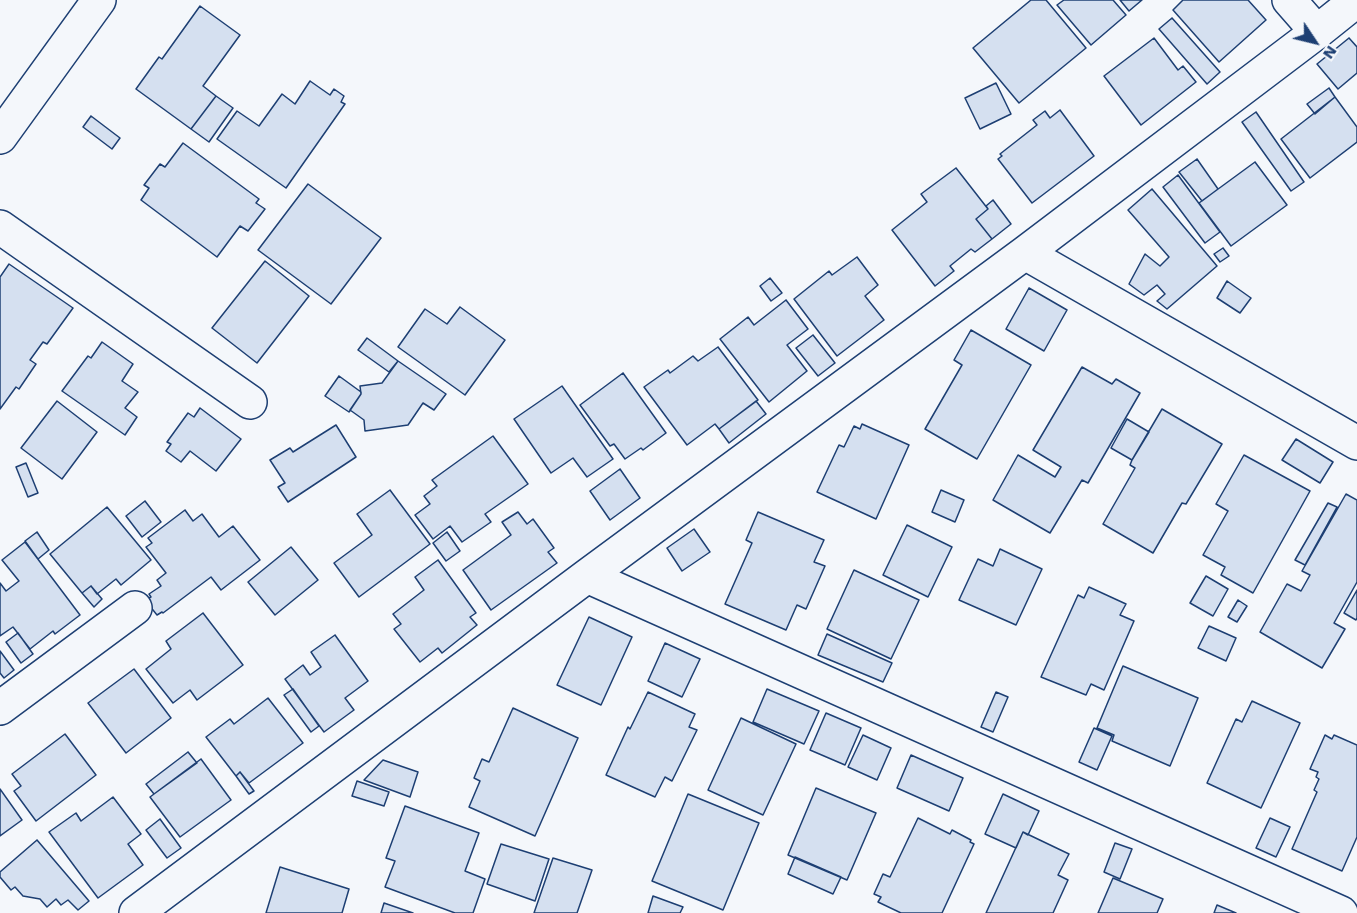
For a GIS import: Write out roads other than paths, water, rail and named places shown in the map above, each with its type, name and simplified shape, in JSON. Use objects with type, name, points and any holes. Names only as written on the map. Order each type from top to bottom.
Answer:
[{"type":"street","points":[[0,137],[99,0]]},
{"type":"street","points":[[1289,0],[1317,32]]},
{"type":"street","points":[[136,913],[1025,253],[1357,0]]},
{"type":"street","points":[[0,227],[250,402]]},
{"type":"street","points":[[1025,253],[1357,443]]},
{"type":"street","points":[[587,576],[1341,913]]},
{"type":"street","points":[[0,708],[135,608]]}]
